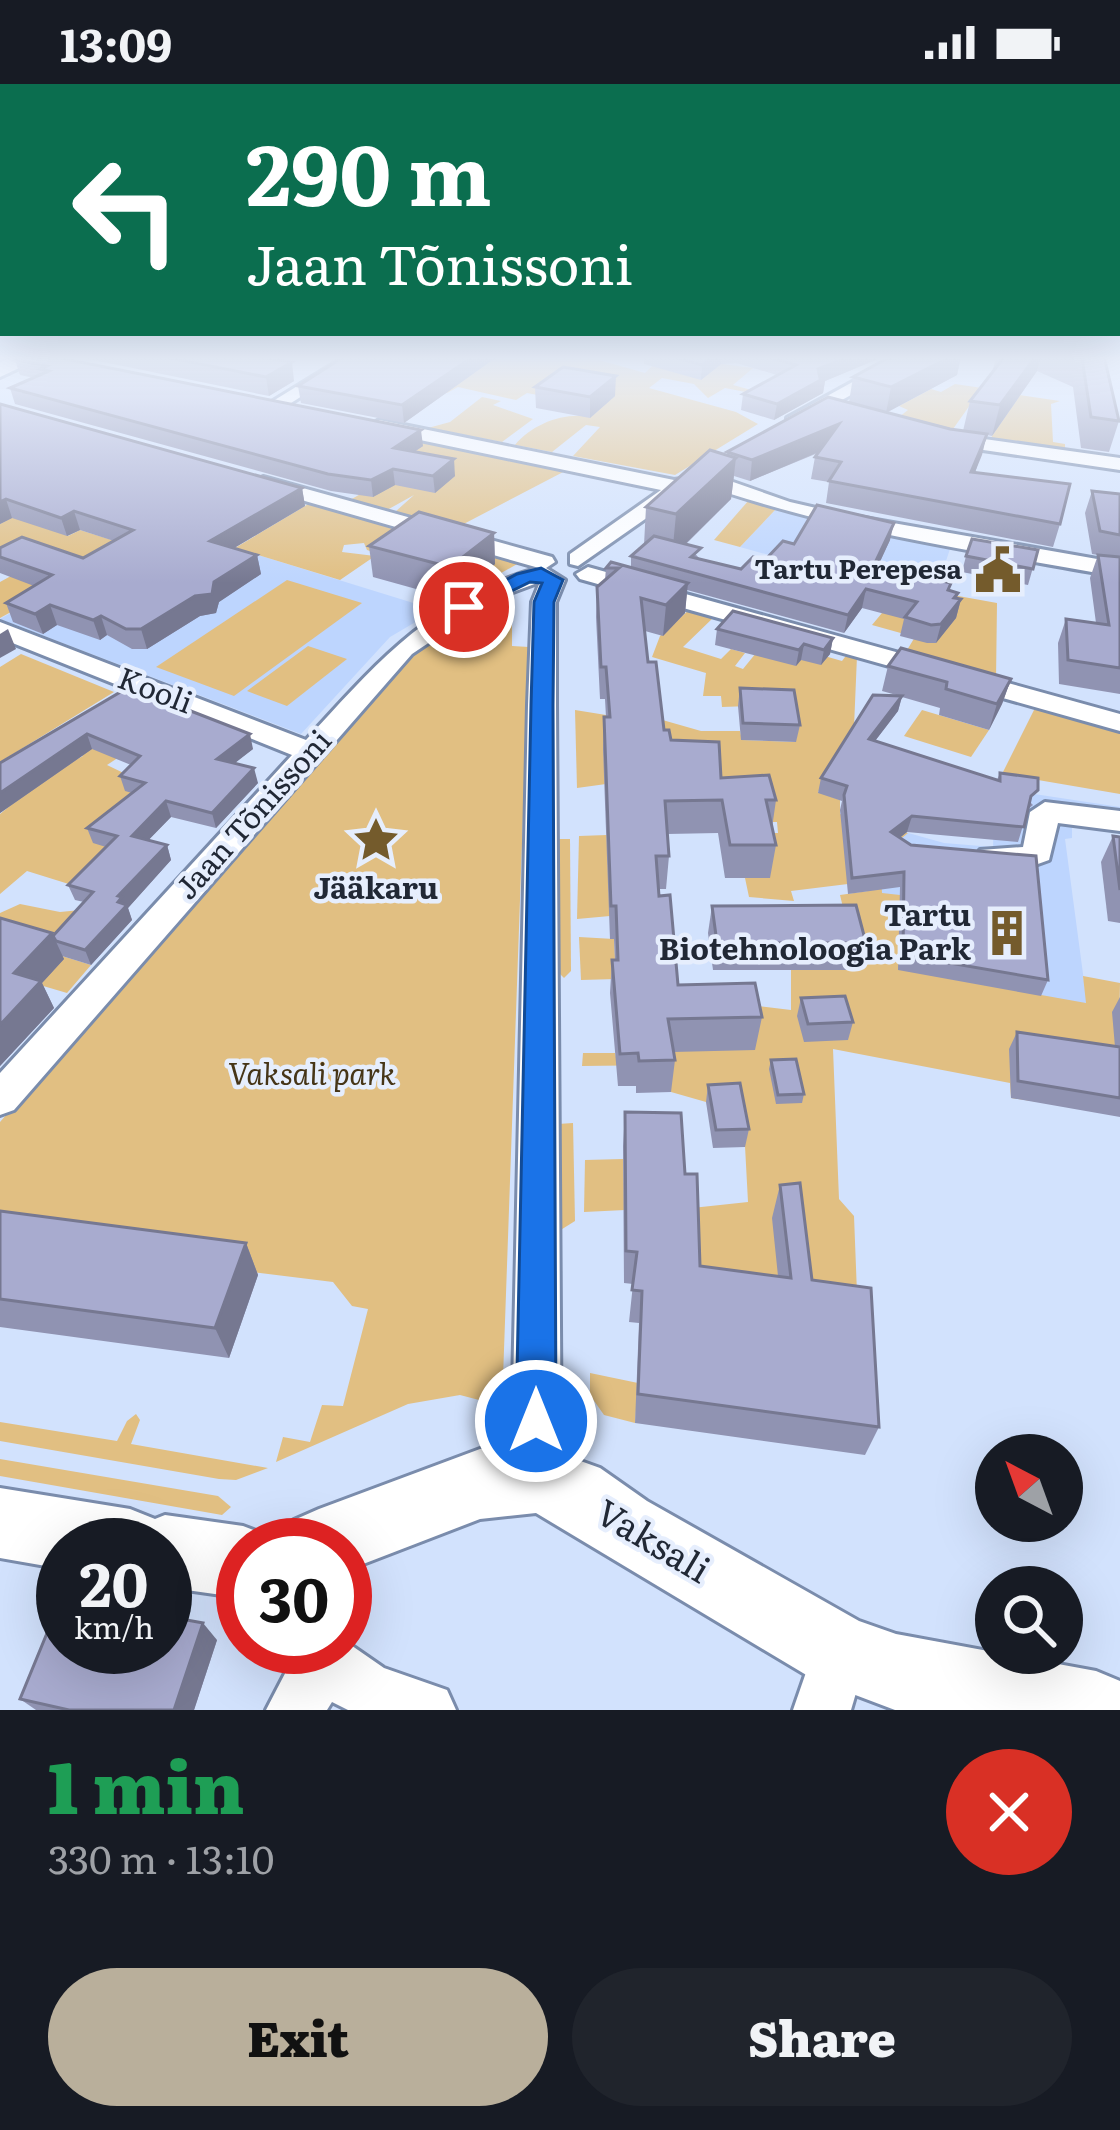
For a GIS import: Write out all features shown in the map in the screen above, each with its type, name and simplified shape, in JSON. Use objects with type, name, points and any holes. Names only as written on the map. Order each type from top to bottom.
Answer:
[{"type":"street","points":[[420,432],[695,476],[842,520],[1120,570]]},
{"type":"street","points":[[923,434],[1120,464]]},
{"type":"street","name":"Jaan Tõnissoni","points":[[0,1098],[404,649],[486,594],[561,570],[695,476]]},
{"type":"street","points":[[244,477],[561,570],[1120,723]]},
{"type":"street","points":[[372,1525],[480,1484],[536,1478],[544,602],[561,570]]},
{"type":"street","name":"Kooli","points":[[0,629],[311,752]]},
{"type":"street","points":[[104,704],[135,683]]},
{"type":"street","points":[[954,852],[1000,859],[1038,853],[1045,812],[1120,821]]},
{"type":"street","name":"Vaksali","points":[[536,1478],[575,1493],[831,1681],[896,1672],[1096,1710]]},
{"type":"street","points":[[0,1522],[36,1528]]},
{"type":"street","points":[[295,1710],[310,1674]]},
{"type":"street","points":[[345,1674],[367,1690],[427,1710]]},
{"type":"shaded area","points":[[776,509],[952,543],[936,591],[848,577],[740,547]]},
{"type":"shaded area","points":[[131,546],[201,568],[235,548],[436,610],[390,637],[301,734],[0,619]]},
{"type":"shaded area","points":[[995,788],[1120,807],[1120,831],[1072,825],[1072,838],[1065,839],[1087,1004],[868,972],[862,820],[944,843],[993,847]]},
{"type":"green space","points":[[449,432],[516,432],[502,442]]},
{"type":"green space","points":[[530,432],[577,432],[552,452],[515,445]]},
{"type":"green space","points":[[595,432],[745,432],[675,475],[573,456]]},
{"type":"green space","points":[[995,432],[1052,432],[1053,442],[1065,444],[1065,451],[965,437],[961,433],[990,439]]},
{"type":"green space","points":[[398,435],[567,470],[456,528],[395,512],[414,495],[387,510],[350,500],[385,480]]},
{"type":"green space","points":[[0,458],[68,536],[80,530],[131,546],[0,618],[0,582],[31,565],[0,570],[0,524],[9,519]]},
{"type":"green space","points":[[749,500],[776,509],[740,547],[714,540]]},
{"type":"green space","points":[[310,503],[519,563],[487,581],[478,578],[488,568],[397,560],[367,550],[364,543],[344,545],[342,552],[375,556],[340,580],[235,548]]},
{"type":"green space","points":[[287,580],[362,603],[234,696],[156,667]]},
{"type":"green space","points":[[936,592],[997,603],[996,680],[904,655],[915,637],[872,625],[882,613]]},
{"type":"green space","name":"Vaksali park","points":[[512,602],[512,646],[529,647],[502,1406],[460,1395],[408,1404],[276,1462],[283,1437],[310,1442],[322,1405],[343,1406],[368,1309],[352,1306],[333,1282],[0,1241],[0,1122],[401,661],[485,605]]},
{"type":"green space","points":[[690,609],[715,616],[683,647],[721,659],[731,649],[745,653],[735,666],[743,669],[756,653],[796,665],[801,660],[828,657],[842,661],[848,653],[857,656],[854,727],[845,739],[870,748],[839,760],[818,792],[840,800],[840,814],[908,833],[880,856],[882,893],[900,895],[951,979],[1086,1003],[1083,976],[1120,983],[1118,1076],[1046,1103],[1011,1098],[1010,1083],[833,1049],[839,1199],[854,1216],[858,1319],[694,1297],[692,1208],[748,1202],[737,1102],[706,1102],[671,1092],[666,1065],[582,1066],[583,1053],[615,1053],[616,1057],[726,1002],[791,1010],[791,969],[858,969],[840,895],[868,891],[856,883],[791,891],[794,901],[749,897],[745,878],[760,833],[778,833],[777,822],[768,822],[742,792],[654,748],[645,715],[701,731],[740,731],[742,740],[796,742],[750,706],[722,707],[721,696],[703,696],[706,673],[652,657],[660,636]]},
{"type":"green space","points":[[308,646],[347,659],[287,706],[247,691]]},
{"type":"green space","points":[[21,654],[114,692],[0,762],[0,667]]},
{"type":"green space","points":[[1035,708],[1120,732],[1120,794],[1002,774]]},
{"type":"green space","points":[[575,710],[606,715],[606,784],[577,788]]},
{"type":"green space","points":[[922,710],[989,730],[971,757],[904,736]]},
{"type":"green space","points":[[157,732],[107,765],[138,780],[149,798],[96,843],[122,851],[88,890],[27,871],[0,894],[0,814],[11,805],[0,800],[83,756],[68,747]]},
{"type":"green space","points":[[607,835],[610,916],[577,919],[579,836]]},
{"type":"green space","points":[[557,839],[570,839],[571,971],[564,978],[558,972]]},
{"type":"green space","points":[[20,904],[60,912],[91,909],[59,955],[91,965],[67,993],[16,978],[0,1012],[0,913]]},
{"type":"green space","points":[[579,937],[614,939],[616,979],[581,980]]},
{"type":"green space","points":[[573,1123],[575,1221],[559,1231],[558,1124]]},
{"type":"green space","points":[[623,1159],[625,1210],[584,1212],[585,1160]]},
{"type":"green space","points":[[590,1373],[638,1383],[635,1423],[604,1415],[590,1395]]},
{"type":"green space","points":[[136,1414],[140,1420],[131,1444],[268,1468],[236,1480],[219,1479],[0,1441],[0,1422],[117,1441]]},
{"type":"green space","points":[[0,1459],[218,1496],[231,1507],[222,1515],[0,1476]]},
{"type":"building","points":[[0,432],[100,432],[302,488],[210,541],[257,555],[214,582],[212,594],[195,596],[141,629],[126,629],[101,616],[93,620],[50,605],[35,614],[6,603],[52,575],[0,557],[0,548],[22,537],[83,558],[133,530],[74,511],[61,518],[6,499],[0,502]]},
{"type":"building","points":[[172,432],[418,432],[394,448],[454,459],[433,476],[393,469],[371,480],[328,474]]},
{"type":"building","points":[[764,432],[820,432],[752,460],[727,452]]},
{"type":"building","points":[[833,432],[971,432],[987,434],[971,472],[1070,484],[1060,524],[829,481],[841,462],[815,457]]},
{"type":"building","points":[[710,450],[736,458],[676,514],[646,507]]},
{"type":"building","points":[[1092,491],[1120,494],[1120,535],[1100,531]]},
{"type":"building","points":[[817,505],[894,523],[874,565],[951,583],[948,590],[961,599],[941,624],[931,625],[905,617],[917,602],[866,589],[848,615],[631,556],[654,536],[701,548],[691,557],[741,569],[753,557],[765,560],[783,541],[794,544]]},
{"type":"building","points":[[419,512],[494,533],[450,567],[369,546]]},
{"type":"building","points":[[972,539],[1038,550],[1033,569],[966,556]]},
{"type":"building","points":[[1098,555],[1120,557],[1120,668],[1068,660],[1066,619],[1109,625]]},
{"type":"building","points":[[611,562],[688,583],[666,605],[641,598],[648,662],[656,662],[664,730],[669,730],[671,740],[719,742],[721,778],[769,775],[776,800],[766,800],[776,845],[730,845],[722,800],[665,801],[669,856],[656,856],[659,896],[670,895],[678,985],[755,983],[762,1017],[668,1019],[675,1060],[639,1061],[638,1053],[620,1054],[604,717],[610,717],[606,667],[601,667],[597,587],[619,568],[606,568]]},
{"type":"building","points":[[733,611],[833,638],[824,650],[804,644],[799,650],[717,629]]},
{"type":"building","points":[[901,648],[1011,679],[997,704],[946,689],[947,682],[888,666]]},
{"type":"building","points":[[129,687],[250,734],[217,759],[254,768],[212,813],[166,801],[132,836],[167,845],[118,896],[122,897],[118,902],[127,905],[85,950],[53,936],[93,892],[68,885],[117,836],[87,828],[145,783],[120,776],[140,756],[87,734],[0,793],[0,763]]},
{"type":"building","points":[[740,688],[794,690],[800,725],[743,723]]},
{"type":"building","points":[[873,695],[902,696],[869,739],[1000,781],[1000,773],[1038,778],[1024,827],[912,816],[891,832],[911,845],[1036,856],[1048,980],[903,955],[904,872],[852,878],[847,786],[821,778]]},
{"type":"building","points":[[1113,836],[1120,837],[1120,890]]},
{"type":"building","points":[[856,905],[866,943],[717,943],[712,906]]},
{"type":"building","points":[[0,918],[52,933],[14,973],[41,981],[0,1025]]},
{"type":"building","points":[[845,996],[853,1022],[808,1024],[801,998]]},
{"type":"building","points":[[1017,1032],[1120,1047],[1120,1098],[1018,1081]]},
{"type":"building","points":[[796,1059],[804,1094],[778,1095],[771,1060]]},
{"type":"building","points":[[740,1083],[749,1129],[716,1130],[708,1085]]},
{"type":"building","points":[[625,1112],[681,1113],[685,1174],[697,1174],[700,1266],[791,1278],[780,1185],[800,1183],[812,1280],[871,1288],[879,1427],[638,1394],[642,1291],[632,1290],[637,1252],[626,1251]]},
{"type":"building","points":[[0,1211],[246,1243],[215,1328],[0,1299]]},
{"type":"building","points":[[192,1621],[203,1623],[192,1656]]},
{"type":"building","points":[[36,1660],[36,1674],[186,1674],[174,1710],[69,1710],[20,1699]]},
{"type":"place","name":"Tartu Perepesa","points":[[998,570]]},
{"type":"place","name":"Jääkaru","points":[[376,840]]},
{"type":"place","name":"Tartu Biotehnoloogia Park","points":[[1007,933]]},
{"type":"route","points":[[464,607],[524,578],[541,574],[553,580],[544,602],[536,1421]]}]
